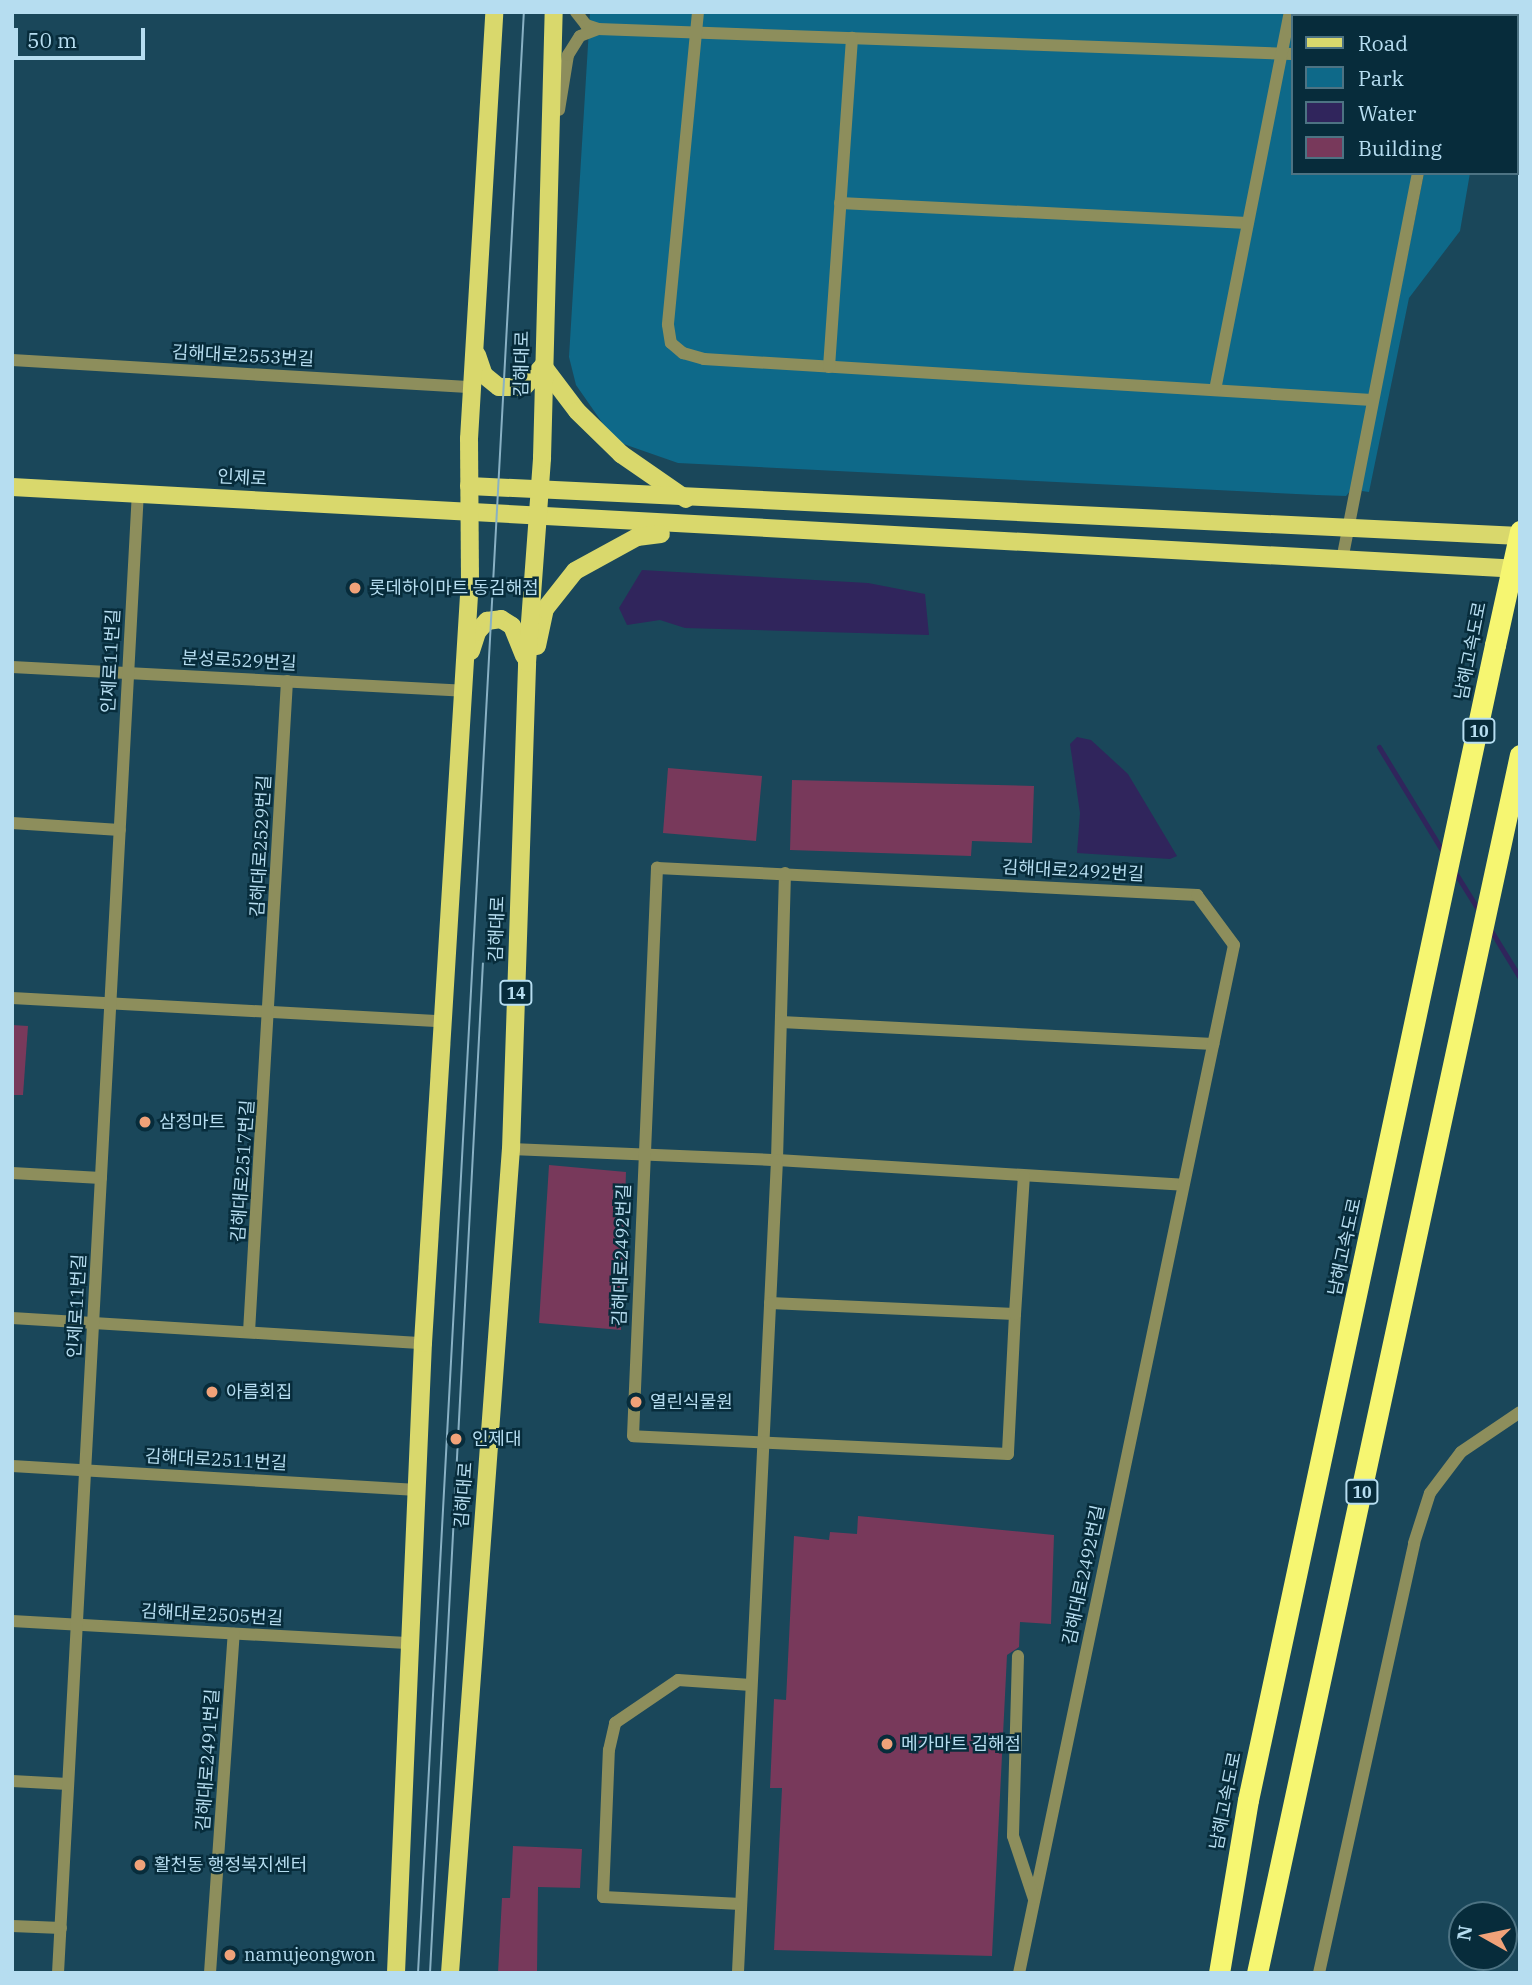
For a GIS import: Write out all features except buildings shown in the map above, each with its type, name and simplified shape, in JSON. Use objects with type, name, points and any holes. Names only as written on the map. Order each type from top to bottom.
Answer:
[{"type":"highway","name":"남해고속도로","points":[[1219,1973],[1248,1800],[1462,816],[1520,533]]},
{"type":"highway","name":"10","points":[[1257,1973],[1520,755]]},
{"type":"highway","points":[[1204,1973],[1248,1800]]},
{"type":"main road","points":[[396,1973],[423,1343],[440,1021],[463,683],[472,387],[494,12]]},
{"type":"main road","name":"김해대로","points":[[450,1973],[511,1149],[525,705],[540,519],[554,12]]},
{"type":"main road","points":[[474,346],[484,375],[499,387],[524,387],[543,366],[577,411],[621,454],[686,499]]},
{"type":"main road","points":[[469,486],[686,499],[1520,533]]},
{"type":"main road","name":"인제로","points":[[12,487],[726,528]]},
{"type":"main road","points":[[525,705],[545,609],[575,571],[637,537],[726,528],[1520,569]]},
{"type":"main road","points":[[463,683],[477,632],[487,621],[501,619],[512,626],[527,663]]},
{"type":"street","points":[[576,12],[586,25],[598,29],[1287,54]]},
{"type":"street","points":[[698,12],[668,325],[671,342],[682,353],[704,359],[1372,400]]},
{"type":"street","points":[[1214,390],[1248,223],[1287,54],[1290,12]]},
{"type":"street","points":[[547,236],[568,55],[580,36],[598,29]]},
{"type":"street","points":[[829,367],[852,38]]},
{"type":"street","points":[[1342,560],[1418,175]]},
{"type":"street","points":[[840,203],[1248,223]]},
{"type":"street","name":"김해대로2553번길","points":[[12,360],[472,387]]},
{"type":"street","name":"인제로11번길","points":[[58,1973],[138,493]]},
{"type":"street","name":"분성로529번길","points":[[12,667],[287,681],[463,683]]},
{"type":"street","name":"김해대로2529번길","points":[[271,1012],[287,681]]},
{"type":"street","points":[[12,823],[120,830]]},
{"type":"street","name":"김해대로2492번길","points":[[1019,1973],[1234,945],[1197,895],[657,868],[633,1436],[1008,1454],[1024,1176]]},
{"type":"street","points":[[738,1973],[777,1160],[785,873]]},
{"type":"street","points":[[12,998],[440,1021]]},
{"type":"street","name":"김해대로2517번길","points":[[250,1332],[271,1012]]},
{"type":"street","points":[[781,1022],[1213,1044]]},
{"type":"street","points":[[511,1149],[777,1160],[1183,1185]]},
{"type":"street","points":[[12,1173],[101,1178]]},
{"type":"street","points":[[770,1303],[1015,1314]]},
{"type":"street","points":[[12,1318],[423,1343]]},
{"type":"street","points":[[1319,1973],[1414,1543],[1430,1493],[1461,1452],[1520,1412]]},
{"type":"street","name":"김해대로2511번길","points":[[12,1466],[417,1490]]},
{"type":"street","name":"김해대로2505번길","points":[[12,1622],[411,1643]]},
{"type":"street","name":"김해대로2491번길","points":[[210,1973],[234,1634]]},
{"type":"street","points":[[1018,1656],[1013,1836],[1034,1900]]},
{"type":"street","points":[[741,1904],[603,1897],[609,1750],[615,1723],[678,1680],[751,1685]]},
{"type":"street","points":[[12,1781],[68,1784]]},
{"type":"street","points":[[12,1926],[61,1928]]},
{"type":"green space","points":[[590,12],[1447,12],[1290,14],[1290,175],[1414,175],[1351,490],[1346,496],[678,463],[615,441],[576,385],[569,357]]},
{"type":"green space","points":[[1424,175],[1470,175],[1460,231],[1409,298],[1369,492],[1362,491]]},
{"type":"water","points":[[642,570],[868,583],[925,594],[929,635],[685,628],[660,620],[627,625],[619,608]]},
{"type":"water","points":[[1077,737],[1091,740],[1128,774],[1177,856],[1170,859],[1077,853],[1080,813],[1070,744]]},
{"type":"waterway","points":[[1379,747],[1443,852]]},
{"type":"waterway","points":[[1453,869],[1479,911]]},
{"type":"waterway","points":[[1490,929],[1520,978]]},
{"type":"tram line","points":[[418,1973],[524,12]]},
{"type":"tram line","points":[[430,1973],[483,963]]},
{"type":"place","name":"롯데하이마트 동김해점","points":[[355,588]]},
{"type":"place","name":"삼정마트","points":[[145,1122]]},
{"type":"place","name":"아름회집","points":[[212,1392]]},
{"type":"place","name":"열린식물원","points":[[636,1402]]},
{"type":"place","name":"인제대","points":[[456,1439]]},
{"type":"place","name":"메가마트 김해점","points":[[887,1744]]},
{"type":"place","name":"활천동 행정복지센터","points":[[140,1865]]},
{"type":"place","name":"namujeongwon","points":[[230,1955]]}]
